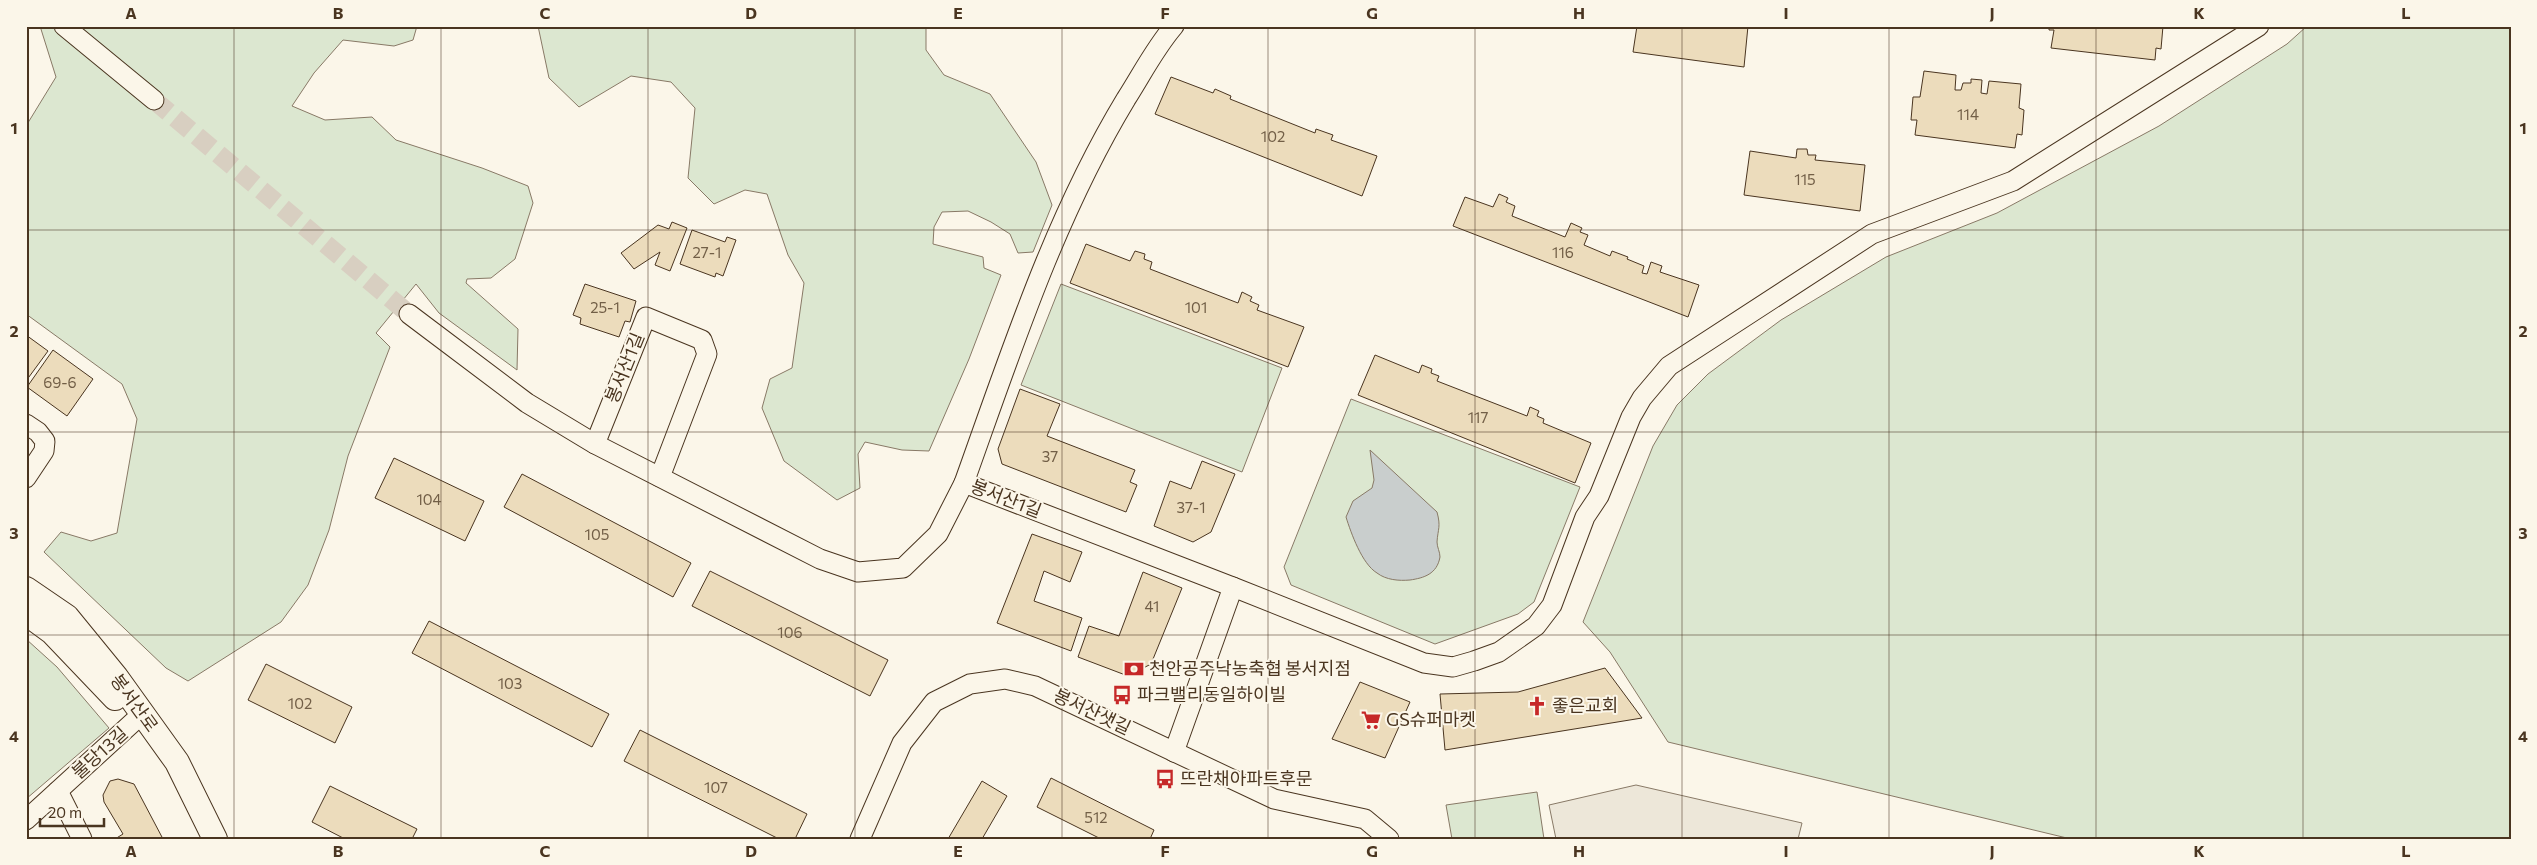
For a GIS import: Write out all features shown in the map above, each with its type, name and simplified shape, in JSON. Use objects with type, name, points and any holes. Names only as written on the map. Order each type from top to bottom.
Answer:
[{"type":"street","points":[[64,26],[154,100]]},
{"type":"street","points":[[964,482],[1045,264],[1090,164],[1159,45],[1174,26]]},
{"type":"street","name":"봉서산1길","points":[[409,314],[527,403],[595,444],[820,559],[858,572],[903,568],[938,534],[964,482],[1424,663],[1453,667],[1499,652],[1536,626],[1552,605],[1585,517],[1599,496],[1631,417],[1642,398],[1669,366],[1872,234],[2013,181],[2259,26]]},
{"type":"street","name":"봉서산1길","points":[[595,444],[646,317],[702,340],[707,354],[660,477]]},
{"type":"street","points":[[26,424],[38,432],[45,441],[44,452],[26,478]]},
{"type":"street","points":[[1174,752],[1233,587]]},
{"type":"street","name":"봉서산로","points":[[26,589],[67,617],[116,677],[161,765],[202,839]]},
{"type":"street","name":"봉서산로","points":[[26,613],[52,632],[123,706],[138,718],[176,762],[216,839]]},
{"type":"street","name":"봉서산샛길","points":[[860,839],[902,743],[934,702],[970,684],[1005,679],[1035,686],[1274,799],[1365,819],[1389,839]]},
{"type":"street","name":"불당13길","points":[[26,820],[138,718]]},
{"type":"street","name":"불당13길","points":[[58,791],[82,839]]},
{"type":"green space","points":[[40,26],[417,26],[413,40],[394,46],[343,40],[314,73],[292,106],[325,120],[372,117],[396,140],[482,168],[528,186],[533,203],[515,259],[491,278],[467,279],[466,283],[518,329],[517,370],[439,313],[416,284],[376,333],[390,347],[348,456],[329,530],[308,585],[281,622],[188,681],[166,668],[44,552],[61,532],[91,541],[117,533],[137,419],[122,384],[26,314],[26,126],[56,77]]},
{"type":"green space","points":[[538,26],[926,26],[926,50],[944,75],[990,94],[1036,162],[1052,205],[1033,252],[1018,253],[1010,234],[968,211],[942,212],[934,227],[933,244],[983,257],[984,268],[1001,275],[969,359],[929,451],[902,450],[865,442],[858,454],[860,488],[837,500],[784,461],[762,408],[770,379],[792,368],[804,283],[788,255],[767,194],[745,190],[714,204],[688,178],[695,108],[671,82],[631,76],[579,107],[549,78]]},
{"type":"green space","points":[[2307,26],[2511,26],[2511,839],[2071,839],[1668,742],[1610,652],[1583,622],[1653,446],[1677,405],[1708,374],[1781,320],[1886,257],[1997,213],[2159,126],[2287,44]]},
{"type":"green space","points":[[1061,284],[1282,368],[1242,472],[1021,385]]},
{"type":"green space","points":[[1351,399],[1580,487],[1534,602],[1518,614],[1435,644],[1291,585],[1284,567]]},
{"type":"green space","points":[[26,639],[57,667],[109,728],[26,799]]},
{"type":"green space","points":[[1537,792],[1544,839],[1452,839],[1446,805]]},
{"type":"shaded area","points":[[1370,450],[1437,512],[1439,524],[1437,542],[1440,557],[1433,571],[1425,576],[1410,580],[1388,579],[1372,569],[1362,556],[1354,539],[1346,517],[1353,501],[1372,488],[1374,480]]},
{"type":"shaded area","points":[[1636,785],[1802,823],[1798,839],[1556,839],[1549,805]]},
{"type":"building","points":[[1637,26],[1748,26],[1744,67],[1633,52]]},
{"type":"building","points":[[2049,26],[2163,26],[2161,49],[2156,48],[2155,60],[2051,48],[2054,30],[2049,30]]},
{"type":"building","points":[[1924,71],[1956,75],[1955,90],[1961,90],[1963,83],[1971,83],[1971,79],[1982,80],[1981,93],[1987,94],[1989,81],[2021,84],[2019,108],[2024,110],[2022,135],[2017,134],[2015,148],[1915,135],[1917,120],[1911,120],[1913,97],[1920,97]]},
{"type":"building","points":[[1171,77],[1213,93],[1215,89],[1231,96],[1230,99],[1315,133],[1316,129],[1333,135],[1331,140],[1377,156],[1362,196],[1155,114]]},
{"type":"building","points":[[1797,149],[1807,149],[1808,155],[1816,155],[1815,160],[1865,165],[1860,211],[1744,195],[1750,151],[1796,158]]},
{"type":"building","points":[[1499,194],[1508,198],[1506,202],[1515,206],[1512,216],[1565,237],[1571,223],[1582,228],[1580,232],[1588,235],[1584,245],[1610,256],[1612,251],[1628,257],[1627,259],[1644,266],[1642,273],[1647,274],[1651,262],[1662,266],[1660,272],[1699,285],[1688,317],[1453,226],[1465,197],[1493,207]]},
{"type":"building","points":[[672,222],[687,228],[670,271],[655,265],[660,252],[634,269],[621,253],[658,225],[669,229]]},
{"type":"building","points":[[692,230],[725,242],[727,237],[736,240],[723,276],[716,273],[715,277],[680,264]]},
{"type":"building","points":[[1086,244],[1130,261],[1135,251],[1145,254],[1144,259],[1152,262],[1150,269],[1238,303],[1242,292],[1252,297],[1250,301],[1259,305],[1257,310],[1304,327],[1288,367],[1070,283]]},
{"type":"building","points":[[585,284],[636,301],[630,322],[625,321],[619,337],[580,324],[581,318],[573,315]]},
{"type":"building","points":[[26,335],[48,351],[26,381]]},
{"type":"building","points":[[53,350],[93,379],[67,416],[27,387]]},
{"type":"building","points":[[1375,355],[1419,373],[1422,365],[1432,369],[1431,373],[1439,376],[1437,381],[1527,416],[1530,407],[1539,411],[1537,416],[1544,419],[1543,423],[1591,443],[1575,483],[1358,395]]},
{"type":"building","points":[[1020,389],[1060,404],[1047,436],[1135,470],[1130,482],[1137,485],[1126,512],[1002,464],[998,449]]},
{"type":"building","points":[[394,458],[484,501],[465,541],[375,498]]},
{"type":"building","points":[[1202,461],[1235,474],[1211,532],[1193,542],[1154,526],[1170,481],[1191,489]]},
{"type":"building","points":[[522,474],[691,563],[673,597],[504,507]]},
{"type":"building","points":[[1032,534],[1082,552],[1070,582],[1044,571],[1034,601],[1082,618],[1071,651],[997,623]]},
{"type":"building","points":[[710,571],[888,660],[870,696],[692,606]]},
{"type":"building","points":[[1143,572],[1182,588],[1151,664],[1128,676],[1078,657],[1089,626],[1119,636]]},
{"type":"building","points":[[429,621],[609,714],[592,747],[412,653]]},
{"type":"building","points":[[266,664],[352,707],[335,743],[248,700]]},
{"type":"building","name":"좋은교회","points":[[1605,668],[1642,718],[1445,750],[1440,694],[1518,692]]},
{"type":"building","name":"GS슈퍼마켓","points":[[1360,682],[1410,702],[1385,758],[1332,739]]},
{"type":"building","points":[[640,730],[807,814],[795,839],[779,839],[624,761]]},
{"type":"building","points":[[1051,778],[1154,830],[1150,839],[1101,839],[1037,807]]},
{"type":"building","points":[[118,779],[134,784],[163,839],[115,839],[123,834],[104,802],[103,795],[110,781]]},
{"type":"building","points":[[982,781],[1007,796],[982,839],[948,839]]},
{"type":"building","points":[[330,786],[417,829],[412,839],[345,839],[312,822]]},
{"type":"tunnel","points":[[154,100],[409,314]]},
{"type":"place","name":"천안공주낙농축협 봉서지점","points":[[1134,669]]},
{"type":"place","name":"파크밸리동일하이빌","points":[[1122,695]]},
{"type":"place","name":"좋은교회","points":[[1537,706]]},
{"type":"place","name":"GS슈퍼마켓","points":[[1371,720]]},
{"type":"place","name":"뜨란채아파트후문","points":[[1165,779]]}]
